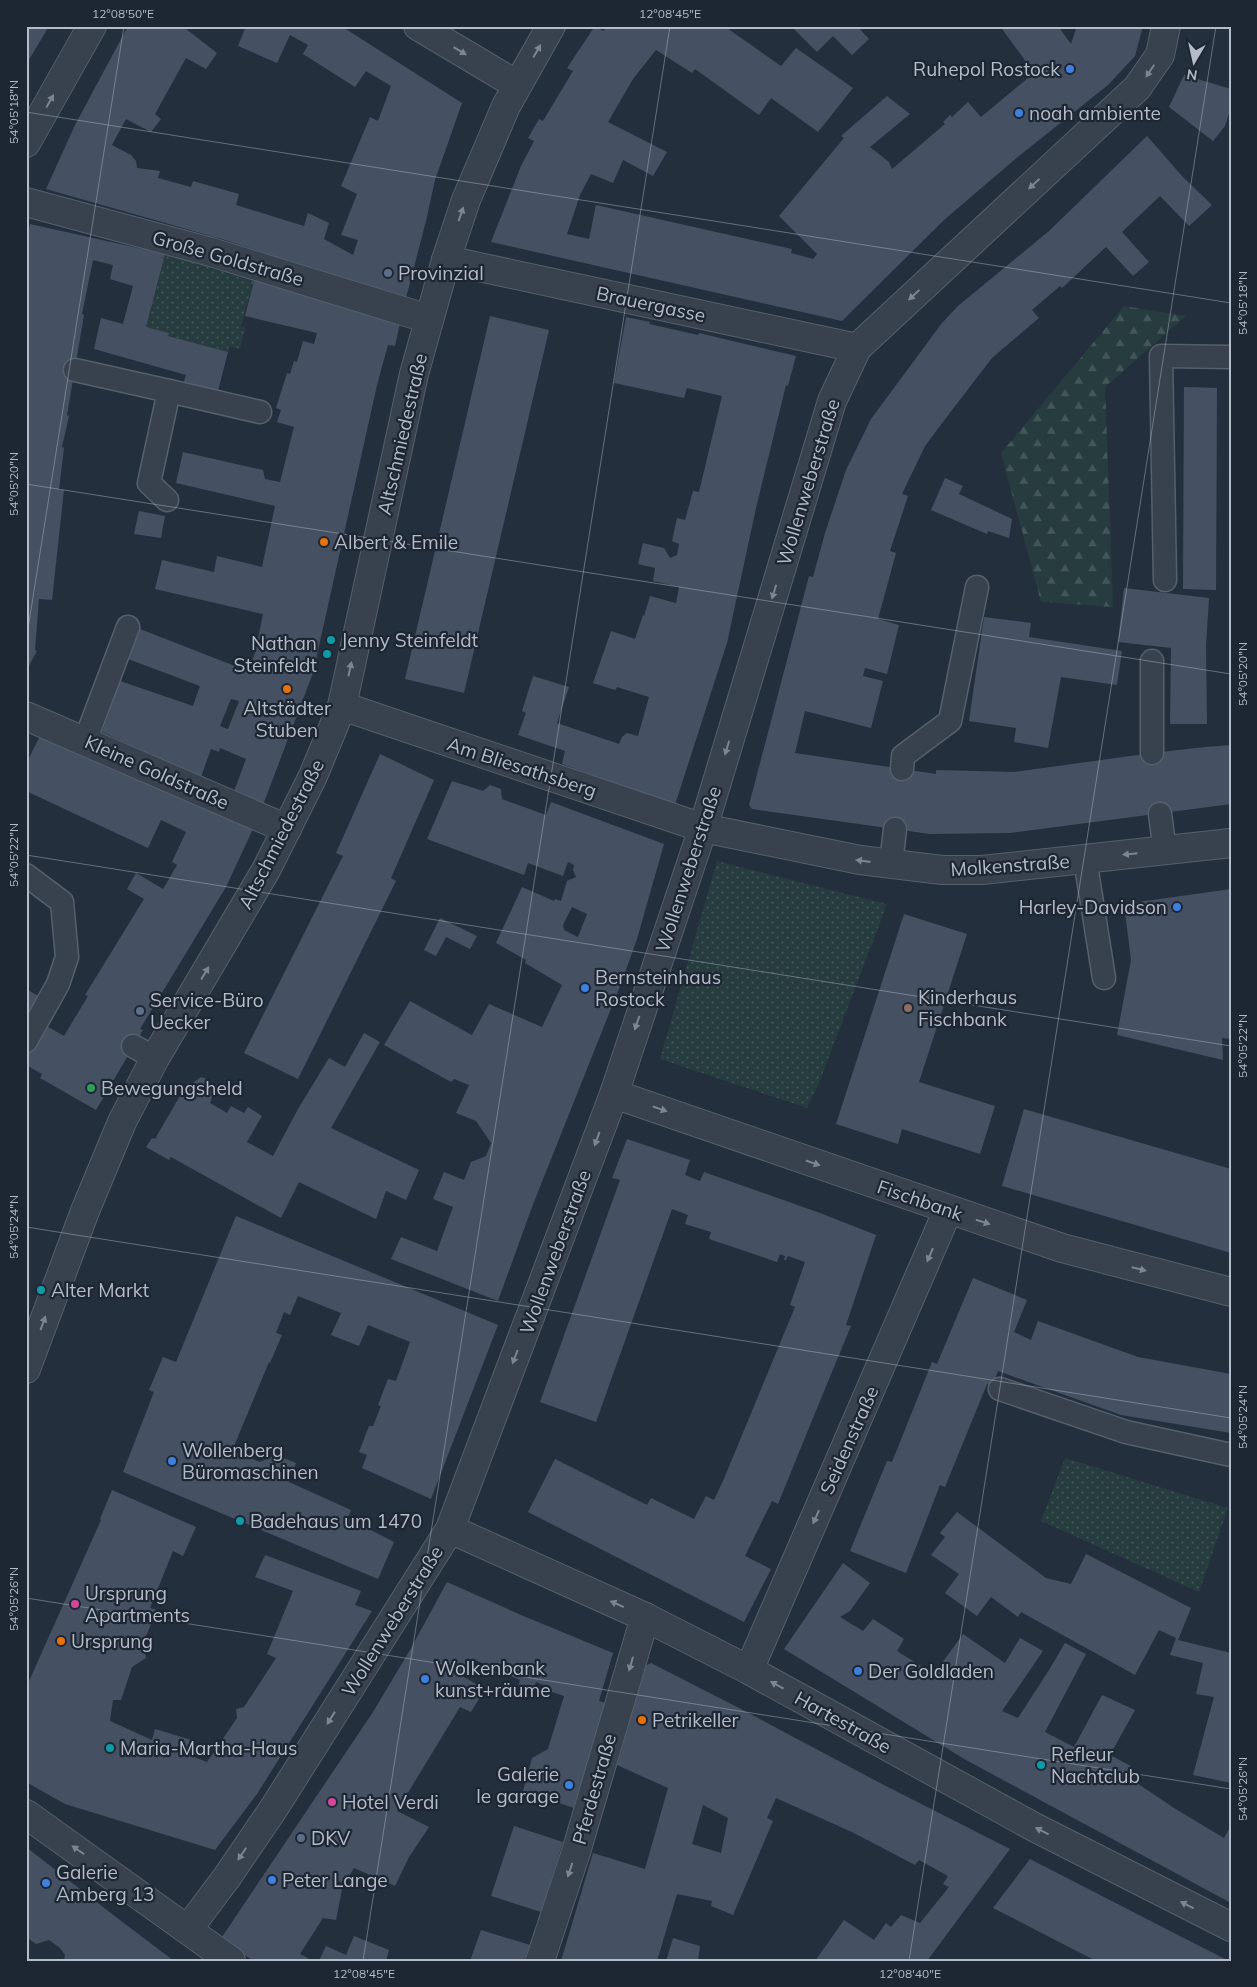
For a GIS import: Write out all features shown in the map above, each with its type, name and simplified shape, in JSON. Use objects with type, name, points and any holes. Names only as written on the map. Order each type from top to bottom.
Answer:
[{"type":"street","points":[[26,144],[92,26]]},
{"type":"street","points":[[418,26],[517,85]]},
{"type":"street","name":"Altschmiedestraße","points":[[26,1369],[85,1211],[122,1122],[144,1052],[261,879],[313,776],[342,706],[414,374],[446,260],[466,200],[517,85],[551,26]]},
{"type":"street","name":"Wollenweberstraße","points":[[188,1929],[227,1877],[274,1808],[450,1529],[614,1094],[703,828],[832,401],[857,348],[1137,88],[1160,55],[1166,26]]},
{"type":"street","name":"Große Goldstraße","points":[[26,202],[211,252],[429,319]]},
{"type":"street","name":"Brauergasse","points":[[446,260],[857,348]]},
{"type":"street","name":"Am Bliesathsberg","points":[[342,706],[703,828]]},
{"type":"street","name":"Kleine Goldstraße","points":[[26,716],[287,829]]},
{"type":"street","name":"Molkenstraße","points":[[703,828],[860,860],[942,870],[982,870],[1231,843]]},
{"type":"street","name":"Fischbank","points":[[614,1094],[1062,1248],[1231,1292]]},
{"type":"street","name":"Seidenstraße","points":[[749,1670],[948,1210]]},
{"type":"street","name":"Hartestraße","points":[[450,1529],[645,1617],[749,1670],[1034,1827],[1231,1927]]},
{"type":"street","name":"Pferdestraße","points":[[540,1961],[576,1852],[645,1617]]},
{"type":"street","points":[[26,1814],[231,1961]]},
{"type":"lane","points":[[1165,580],[1161,356],[1231,357]]},
{"type":"lane","points":[[75,370],[260,412]]},
{"type":"lane","points":[[167,500],[149,483],[169,391]]},
{"type":"lane","points":[[902,769],[904,756],[950,721],[977,587]]},
{"type":"lane","points":[[85,741],[128,627]]},
{"type":"lane","points":[[1152,661],[1152,753]]},
{"type":"lane","points":[[1160,814],[1165,851]]},
{"type":"lane","points":[[891,864],[895,829]]},
{"type":"lane","points":[[1085,859],[1104,978]]},
{"type":"lane","points":[[26,875],[62,902],[67,957],[58,984],[26,1041]]},
{"type":"lane","points":[[1000,1389],[1126,1432],[1231,1455]]},
{"type":"green space","points":[[165,254],[255,277],[241,326],[245,328],[240,349],[230,347],[228,352],[168,336],[169,333],[146,327]]},
{"type":"green space","points":[[1124,306],[1186,316],[1105,387],[1113,607],[1041,602],[1001,453]]},
{"type":"green space","points":[[717,861],[887,904],[819,1083],[807,1108],[660,1059]]},
{"type":"green space","points":[[1065,1458],[1228,1508],[1199,1592],[1041,1521]]},
{"type":"building","points":[[26,26],[49,26],[26,65]]},
{"type":"building","points":[[128,26],[187,26],[186,29],[217,53],[206,69],[186,58],[155,114],[161,119],[151,132],[126,119],[112,145],[131,155],[136,161],[137,168],[160,171],[158,178],[191,187],[193,181],[239,194],[236,205],[304,226],[308,213],[329,223],[324,239],[353,255],[358,240],[341,235],[357,194],[341,186],[370,117],[378,121],[391,86],[366,71],[355,87],[303,54],[308,45],[290,35],[277,63],[238,46],[246,26],[341,26],[462,103],[435,180],[405,302],[225,240],[46,189],[75,125]]},
{"type":"building","points":[[595,26],[603,31],[607,26],[724,26],[781,66],[796,48],[853,88],[818,132],[771,98],[759,115],[695,69],[692,73],[656,50],[633,79],[608,122],[667,152],[653,176],[623,160],[613,183],[591,174],[580,195],[567,234],[589,239],[596,205],[792,249],[791,253],[813,259],[817,254],[779,216],[844,138],[841,136],[887,96],[910,114],[870,147],[889,162],[892,169],[945,124],[943,122],[950,115],[952,117],[968,102],[981,117],[1034,73],[1000,26],[1058,26],[1071,44],[1077,26],[1143,26],[1135,56],[1108,85],[1019,156],[944,220],[842,321],[491,242],[521,166],[534,141],[528,138],[539,119],[543,121],[573,71],[567,68]]},
{"type":"building","points":[[791,26],[857,26],[869,39],[852,55],[833,36],[817,52]]},
{"type":"building","points":[[1184,75],[1231,89],[1231,107],[1225,126],[1213,141],[1169,107]]},
{"type":"building","points":[[1147,136],[1182,176],[1212,205],[1189,226],[1160,196],[1122,232],[1149,262],[1133,276],[1106,247],[1062,288],[1060,286],[1032,310],[1039,318],[992,358],[949,414],[925,446],[902,494],[908,496],[890,551],[896,553],[878,619],[899,625],[887,674],[865,668],[863,676],[883,681],[871,728],[805,711],[795,753],[936,774],[936,770],[1014,772],[1152,753],[1231,745],[1231,804],[1010,833],[930,834],[752,809],[749,805],[809,576],[813,577],[825,533],[846,470],[871,419],[942,323],[958,306],[1049,231]]},
{"type":"building","points":[[30,224],[165,254],[146,327],[169,333],[168,336],[228,352],[218,391],[184,382],[186,375],[94,349],[101,318],[123,324],[133,286],[110,279],[113,265],[93,260],[82,314],[84,315],[67,415],[69,416],[62,447],[64,448],[59,490],[64,490],[52,600],[39,599],[35,650],[37,651],[26,671],[26,243]]},
{"type":"building","points":[[255,277],[400,323],[395,346],[388,345],[377,385],[313,673],[263,805],[234,791],[246,759],[220,748],[219,752],[211,749],[201,777],[102,732],[120,681],[193,706],[200,686],[128,659],[140,629],[240,668],[250,666],[255,653],[263,614],[155,589],[162,560],[214,572],[217,556],[262,567],[275,506],[176,483],[183,452],[263,470],[265,479],[280,482],[294,427],[277,422],[281,410],[276,408],[287,373],[290,374],[294,361],[297,362],[303,341],[314,344],[317,333],[245,316]],"holes":[[[231,699],[239,701],[228,729],[220,726]]]},
{"type":"building","points":[[490,316],[549,330],[464,693],[405,679]]},
{"type":"building","points":[[626,317],[650,322],[649,324],[698,335],[699,333],[796,356],[788,386],[786,385],[756,508],[727,643],[675,805],[562,764],[565,751],[518,735],[526,713],[522,711],[533,676],[569,687],[557,723],[619,744],[622,737],[627,733],[638,736],[649,697],[617,687],[615,690],[593,683],[611,631],[635,639],[650,596],[676,603],[679,587],[653,581],[655,568],[638,564],[643,543],[664,548],[670,558],[677,555],[679,544],[672,541],[677,518],[685,520],[693,491],[699,492],[722,396],[687,388],[684,398],[614,383]]},
{"type":"building","points":[[1184,387],[1217,388],[1216,590],[1183,589]]},
{"type":"building","points":[[945,478],[963,486],[959,494],[1012,519],[1009,538],[988,531],[987,534],[931,510]]},
{"type":"building","points":[[139,511],[165,516],[161,538],[134,534]]},
{"type":"building","points":[[1124,588],[1209,598],[1206,646],[1207,724],[1170,724],[1171,648],[1118,642]]},
{"type":"building","points":[[984,617],[1031,623],[1029,637],[1122,651],[1117,685],[1061,677],[1048,748],[1014,742],[1016,728],[969,721]]},
{"type":"building","points":[[41,734],[151,786],[153,782],[253,829],[226,887],[140,1029],[143,1030],[96,1110],[40,1078],[42,1074],[26,1065],[26,1056],[45,1025],[64,1036],[88,996],[85,995],[144,899],[127,889],[136,873],[163,889],[177,865],[172,862],[186,832],[161,820],[148,848],[26,791],[26,764]]},
{"type":"building","points":[[380,754],[434,780],[391,878],[396,881],[298,1079],[244,1053],[343,856],[336,853]]},
{"type":"building","points":[[452,781],[483,791],[490,785],[501,789],[502,799],[546,815],[551,802],[664,844],[637,939],[622,981],[532,1207],[498,1301],[391,1259],[401,1237],[437,1251],[453,1207],[433,1199],[444,1172],[464,1180],[471,1162],[486,1156],[491,1143],[476,1121],[456,1113],[469,1085],[454,1079],[451,1082],[384,1045],[410,1001],[472,1035],[489,1004],[542,1027],[562,985],[525,963],[526,960],[496,943],[522,887],[554,901],[555,899],[561,901],[567,881],[576,877],[573,870],[574,865],[568,862],[563,876],[528,863],[524,875],[427,839]],"holes":[[[572,907],[587,914],[578,937],[564,930],[563,925]]]},
{"type":"building","points":[[1231,889],[1231,1039],[1222,1038],[1223,1060],[1117,1035],[1131,960],[1124,904]]},
{"type":"building","name":"Kinderhaus Fischbank","points":[[904,914],[967,934],[919,1082],[995,1106],[980,1154],[902,1129],[898,1144],[836,1124]]},
{"type":"building","points":[[440,918],[477,936],[470,949],[446,937],[436,956],[424,950]]},
{"type":"building","points":[[26,989],[42,998],[26,1021]]},
{"type":"building","points":[[364,1033],[380,1042],[331,1128],[419,1170],[406,1200],[386,1191],[376,1219],[299,1182],[281,1218],[171,1157],[169,1160],[146,1147],[152,1138],[155,1139],[188,1082],[191,1084],[201,1077],[207,1079],[214,1086],[210,1103],[227,1113],[231,1106],[244,1113],[248,1107],[262,1116],[247,1142],[273,1156],[298,1109],[329,1058],[345,1067]]},
{"type":"building","points":[[1024,1109],[1231,1169],[1231,1253],[1002,1186]]},
{"type":"building","points":[[627,1139],[690,1160],[685,1175],[700,1181],[704,1172],[876,1235],[846,1325],[851,1326],[778,1504],[772,1501],[745,1556],[771,1569],[744,1622],[528,1512],[555,1459],[647,1505],[651,1498],[694,1519],[706,1496],[714,1500],[795,1307],[790,1305],[805,1262],[788,1256],[784,1260],[785,1256],[780,1254],[777,1262],[709,1239],[711,1232],[685,1224],[688,1215],[672,1209],[596,1422],[540,1402],[620,1180],[612,1178]]},
{"type":"building","points":[[236,1216],[498,1325],[431,1499],[362,1468],[367,1455],[359,1452],[369,1426],[373,1426],[381,1406],[378,1405],[388,1379],[396,1381],[410,1342],[368,1325],[359,1346],[331,1335],[341,1313],[298,1296],[290,1315],[284,1312],[276,1333],[282,1335],[232,1451],[260,1462],[276,1455],[296,1463],[289,1482],[351,1510],[348,1518],[394,1542],[378,1579],[123,1472],[154,1392],[149,1390],[163,1357],[176,1362]]},
{"type":"building","points":[[973,1278],[1027,1300],[1014,1332],[1031,1340],[1038,1321],[1138,1357],[1231,1374],[1231,1433],[1121,1415],[998,1371],[992,1386],[987,1384],[945,1487],[940,1485],[906,1573],[850,1551],[887,1461],[892,1462],[932,1362],[937,1364]]},
{"type":"building","points":[[112,1490],[196,1527],[183,1556],[173,1551],[150,1608],[157,1610],[143,1643],[146,1658],[132,1667],[121,1700],[113,1700],[110,1721],[152,1740],[155,1729],[195,1741],[191,1756],[207,1762],[237,1718],[236,1709],[244,1707],[276,1658],[267,1654],[293,1591],[255,1577],[265,1555],[361,1591],[355,1605],[372,1611],[257,1794],[215,1850],[65,1804],[26,1782],[26,1688],[101,1520]]},
{"type":"building","points":[[957,1512],[1046,1578],[1071,1584],[1086,1554],[1191,1608],[1178,1640],[1231,1653],[1231,1783],[1193,1775],[1214,1697],[1196,1694],[1203,1663],[1170,1655],[1176,1638],[1159,1630],[1135,1675],[1021,1612],[1018,1617],[991,1597],[977,1616],[945,1593],[959,1574],[931,1555],[945,1537],[940,1533]]},
{"type":"building","points":[[843,1563],[870,1583],[850,1611],[840,1617],[863,1631],[873,1619],[904,1639],[897,1651],[934,1674],[963,1634],[1005,1663],[1020,1638],[1043,1651],[1002,1711],[1018,1718],[1065,1643],[1086,1654],[1045,1732],[1074,1747],[1102,1695],[1135,1710],[1110,1755],[1131,1766],[1125,1775],[1174,1808],[1224,1838],[1231,1825],[1231,1903],[966,1760],[784,1649]]},
{"type":"building","points":[[447,1582],[613,1653],[599,1701],[605,1703],[574,1808],[523,1791],[532,1758],[548,1749],[564,1696],[552,1692],[552,1694],[549,1693],[551,1688],[536,1682],[531,1693],[518,1688],[520,1680],[473,1659],[462,1676],[485,1689],[471,1712],[460,1707],[397,1811],[429,1827],[409,1857],[395,1886],[354,1868],[344,1884],[337,1880],[336,1888],[342,1889],[336,1920],[323,1918],[300,1954],[313,1961],[254,1961],[220,1940],[373,1712]]},
{"type":"building","points":[[651,1663],[1010,1849],[927,1961],[815,1961],[844,1920],[874,1940],[886,1923],[891,1927],[901,1915],[920,1923],[949,1887],[943,1884],[948,1876],[919,1860],[915,1865],[854,1833],[776,1798],[767,1818],[773,1821],[733,1915],[711,1906],[712,1901],[677,1894],[657,1961],[561,1961],[593,1853],[645,1869],[668,1788],[617,1765],[645,1666]],"holes":[[[703,1805],[728,1818],[721,1853],[692,1844]]]},
{"type":"building","points":[[514,1826],[563,1842],[541,1912],[491,1896]]},
{"type":"building","points":[[26,1847],[174,1961],[64,1961],[65,1955],[60,1948],[49,1940],[36,1944],[26,1937]]},
{"type":"building","points":[[1030,1859],[1229,1961],[1096,1961],[993,1908]]},
{"type":"building","points":[[481,1930],[530,1945],[524,1961],[470,1961]]},
{"type":"building","points":[[354,1936],[389,1950],[386,1961],[319,1961],[326,1946],[346,1955]]},
{"type":"building","points":[[673,1938],[700,1946],[698,1961],[666,1961]]},
{"type":"place","name":"Ruhepol Rostock","points":[[1070,69]]},
{"type":"place","name":"noah ambiente","points":[[1019,113]]},
{"type":"place","name":"Provinzial","points":[[388,273]]},
{"type":"place","name":"Albert & Emile","points":[[324,542]]},
{"type":"place","name":"Jenny Steinfeldt","points":[[331,640]]},
{"type":"place","name":"Nathan Steinfeldt","points":[[327,654]]},
{"type":"place","name":"Altstädter Stuben","points":[[287,689]]},
{"type":"place","name":"Harley-Davidson","points":[[1177,907]]},
{"type":"place","name":"Bernsteinhaus Rostock","points":[[585,988]]},
{"type":"place","name":"Kinderhaus Fischbank","points":[[908,1008]]},
{"type":"place","name":"Service-Büro Uecker","points":[[140,1011]]},
{"type":"place","name":"Bewegungsheld","points":[[91,1088]]},
{"type":"place","name":"Alter Markt","points":[[41,1290]]},
{"type":"place","name":"Wollenberg Büromaschinen","points":[[172,1461]]},
{"type":"place","name":"Badehaus um 1470","points":[[240,1521]]},
{"type":"place","name":"Ursprung Apartments","points":[[75,1604]]},
{"type":"place","name":"Ursprung","points":[[61,1641]]},
{"type":"place","name":"Der Goldladen","points":[[858,1671]]},
{"type":"place","name":"Wolkenbank kunst+räume","points":[[425,1679]]},
{"type":"place","name":"Petrikeller","points":[[642,1720]]},
{"type":"place","name":"Maria-Martha-Haus","points":[[110,1748]]},
{"type":"place","name":"Refleur Nachtclub","points":[[1041,1765]]},
{"type":"place","name":"Galerie le garage","points":[[569,1785]]},
{"type":"place","name":"Hotel Verdi","points":[[332,1802]]},
{"type":"place","name":"DKV","points":[[301,1838]]},
{"type":"place","name":"Peter Lange","points":[[272,1880]]},
{"type":"place","name":"Galerie Amberg 13","points":[[46,1883]]}]
